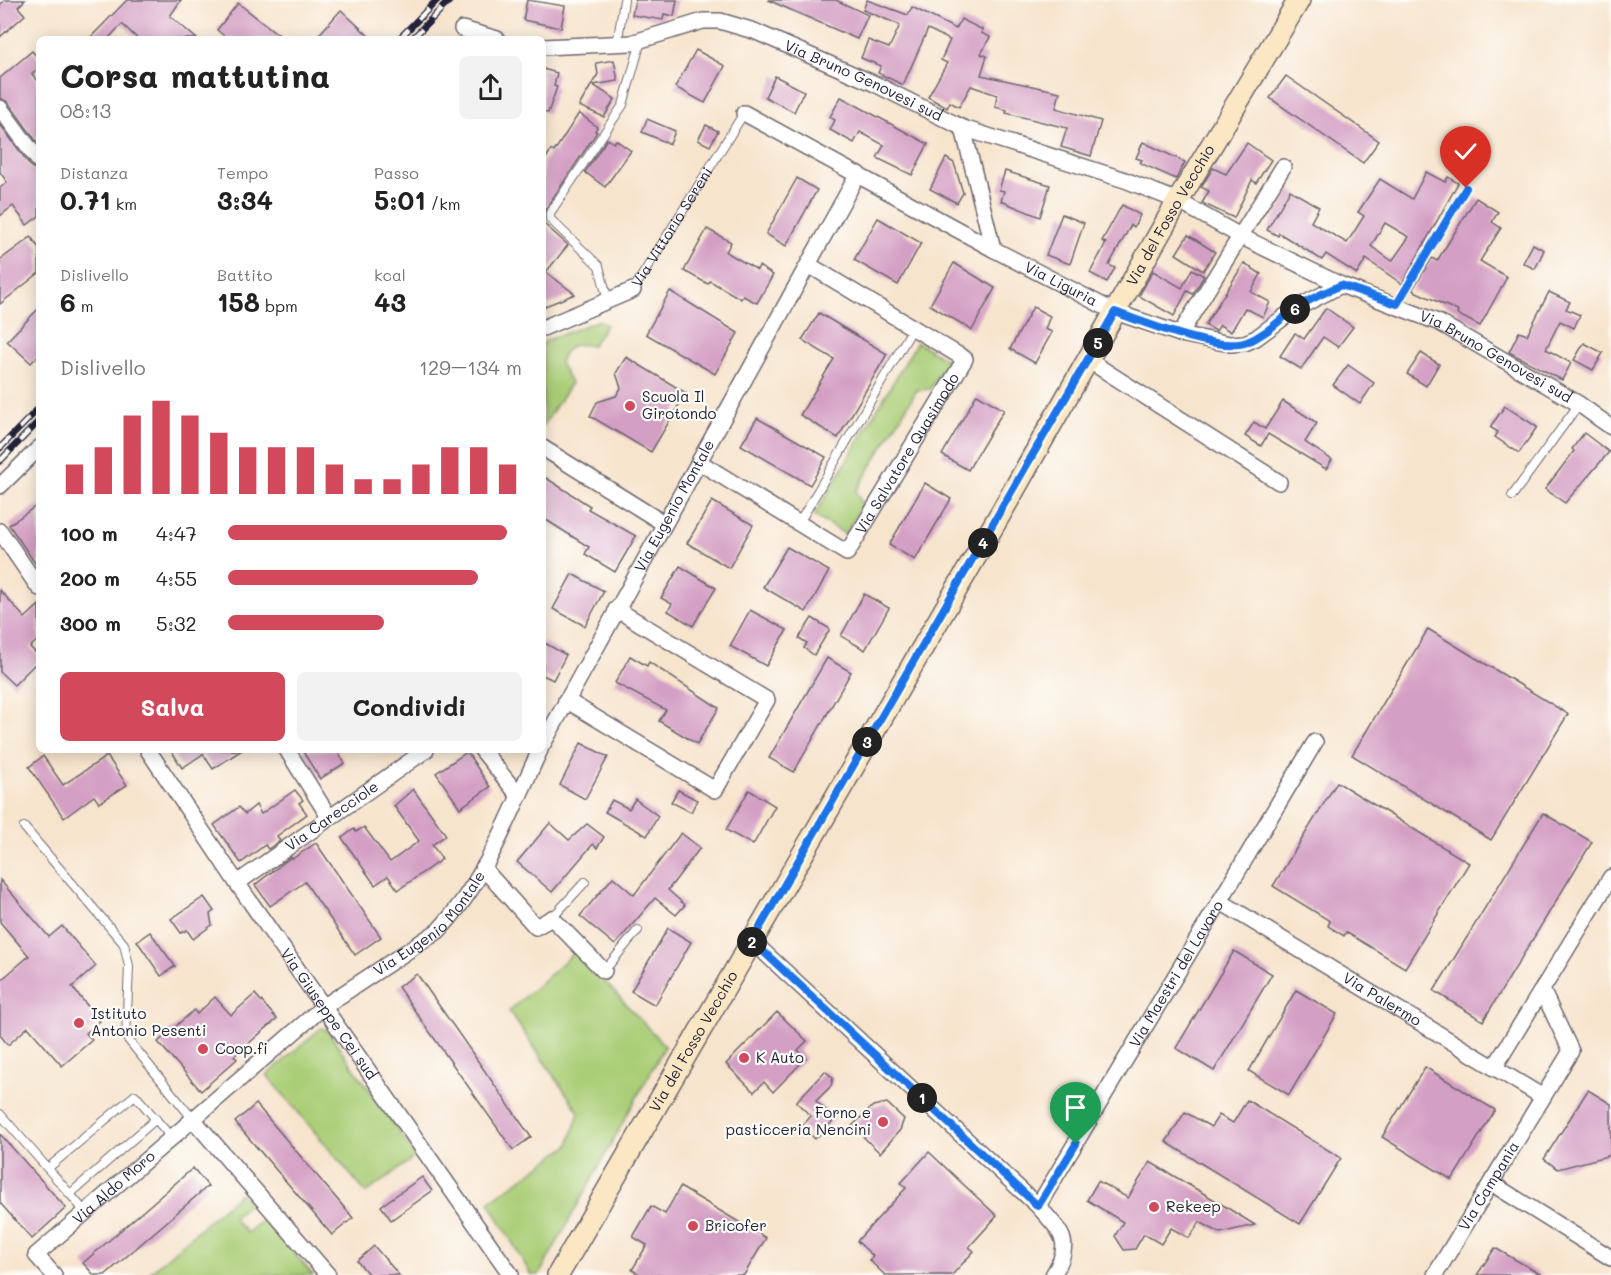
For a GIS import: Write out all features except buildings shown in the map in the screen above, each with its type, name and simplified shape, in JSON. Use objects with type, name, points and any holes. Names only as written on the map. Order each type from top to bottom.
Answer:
[{"type":"street","name":"Via del Fosso Vecchio","points":[[558,1275],[1178,201],[1299,0]]},
{"type":"street","name":"Via Bruno Genovesi sud","points":[[546,47],[617,45],[642,40],[703,21],[732,24],[773,39],[873,83],[963,128],[1125,180],[1178,201],[1242,237],[1341,285],[1397,304],[1484,346],[1580,404],[1611,427]]},
{"type":"street","points":[[462,29],[486,36]]},
{"type":"street","points":[[0,108],[36,157]]},
{"type":"street","points":[[744,112],[993,249]]},
{"type":"street","points":[[963,128],[993,249]]},
{"type":"street","points":[[1180,334],[1242,237],[1283,167]]},
{"type":"street","name":"Via Eugenio Montale","points":[[546,738],[858,174]]},
{"type":"street","name":"Via Liguria","points":[[993,249],[1115,312],[1180,334],[1210,341],[1245,343],[1271,328],[1295,309],[1341,285]]},
{"type":"street","name":"Via Salvatore Quasimodo","points":[[699,462],[847,553],[965,359],[808,265]]},
{"type":"street","name":"Via Vittorio Sereni","points":[[546,327],[633,290]]},
{"type":"street","points":[[1088,360],[1279,482]]},
{"type":"street","points":[[546,450],[663,523]]},
{"type":"street","points":[[0,486],[36,451]]},
{"type":"street","points":[[0,531],[36,584]]},
{"type":"street","points":[[566,700],[715,790],[767,700],[616,609]]},
{"type":"street","name":"Via Maestri del Lavoro","points":[[1038,1206],[1315,742]]},
{"type":"street","name":"Via Giuseppe Cei sud","points":[[150,753],[237,883],[511,1275]]},
{"type":"street","points":[[289,753],[329,818]]},
{"type":"street","name":"Via Carecciole","points":[[237,883],[422,753]]},
{"type":"street","points":[[485,753],[519,796]]},
{"type":"street","name":"Via Eugenio Montale","points":[[192,1118],[323,1007],[438,931],[461,905],[483,868],[539,753]]},
{"type":"street","points":[[483,868],[536,927],[552,918],[604,971]]},
{"type":"street","points":[[1494,1068],[1611,877]]},
{"type":"street","name":"Via Palermo","points":[[1221,902],[1543,1097]]},
{"type":"street","points":[[752,941],[1038,1206],[1059,1231],[1065,1246],[1065,1253],[1053,1275]]},
{"type":"street","name":"Via Campania","points":[[1435,1275],[1571,1051],[1542,990]]},
{"type":"street","points":[[192,1118],[328,1275]]},
{"type":"street","name":"Via Aldo Moro","points":[[54,1275],[36,1255],[192,1118]]},
{"type":"street","points":[[1491,1183],[1611,1258]]},
{"type":"lane","points":[[617,45],[624,0]]},
{"type":"lane","points":[[608,301],[599,266],[550,219],[550,213],[623,105],[642,40]]},
{"type":"lane","name":"Via Vittorio Sereni","points":[[633,290],[744,112]]},
{"type":"lane","points":[[1397,304],[1466,188]]},
{"type":"lane","points":[[799,523],[913,328]]},
{"type":"lane","points":[[1512,496],[1580,404]]},
{"type":"lane","points":[[0,540],[27,579],[36,584]]},
{"type":"lane","points":[[24,827],[124,944],[129,966],[126,1037],[192,1118]]},
{"type":"lane","points":[[552,918],[585,882]]},
{"type":"lane","points":[[604,971],[638,930]]},
{"type":"lane","points":[[48,1168],[135,1095],[171,1137]]},
{"type":"lane","points":[[0,1114],[86,1212]]},
{"type":"lane","points":[[70,1194],[156,1119]]},
{"type":"green space","points":[[599,320],[606,325],[592,346],[576,345],[565,352],[560,363],[571,383],[546,421],[546,341]]},
{"type":"green space","points":[[917,342],[947,360],[930,389],[917,390],[856,491],[862,504],[845,534],[814,516]]},
{"type":"green space","points":[[576,951],[665,1046],[539,1275],[531,1275],[489,1202],[569,1145],[579,1112],[509,1011]]},
{"type":"green space","points":[[321,1028],[327,1030],[416,1156],[366,1193],[267,1075]]},
{"type":"green space","points":[[240,1193],[249,1203],[233,1218],[247,1233],[264,1219],[313,1275],[147,1275]]},
{"type":"railway","points":[[402,36],[437,0]]},
{"type":"railway","points":[[415,36],[450,0]]},
{"type":"railway","points":[[0,448],[36,411]]},
{"type":"railway","points":[[0,461],[36,424]]},
{"type":"place","name":"Scuola Il Girotondo","points":[[630,406]]},
{"type":"place","name":"Istituto Antonio Pesenti","points":[[79,1023]]},
{"type":"place","name":"Coop.fi","points":[[203,1049]]},
{"type":"place","name":"K Auto","points":[[744,1058]]},
{"type":"place","name":"Forno e pasticceria Nencini","points":[[883,1122]]},
{"type":"place","name":"Rekeep","points":[[1154,1207]]},
{"type":"place","name":"Bricofer","points":[[693,1226]]},
{"type":"route","points":[[1076,1144],[1038,1206],[752,941],[1115,312],[1180,334],[1230,344],[1245,343],[1256,338],[1295,309],[1341,285],[1397,304],[1466,188]]}]
